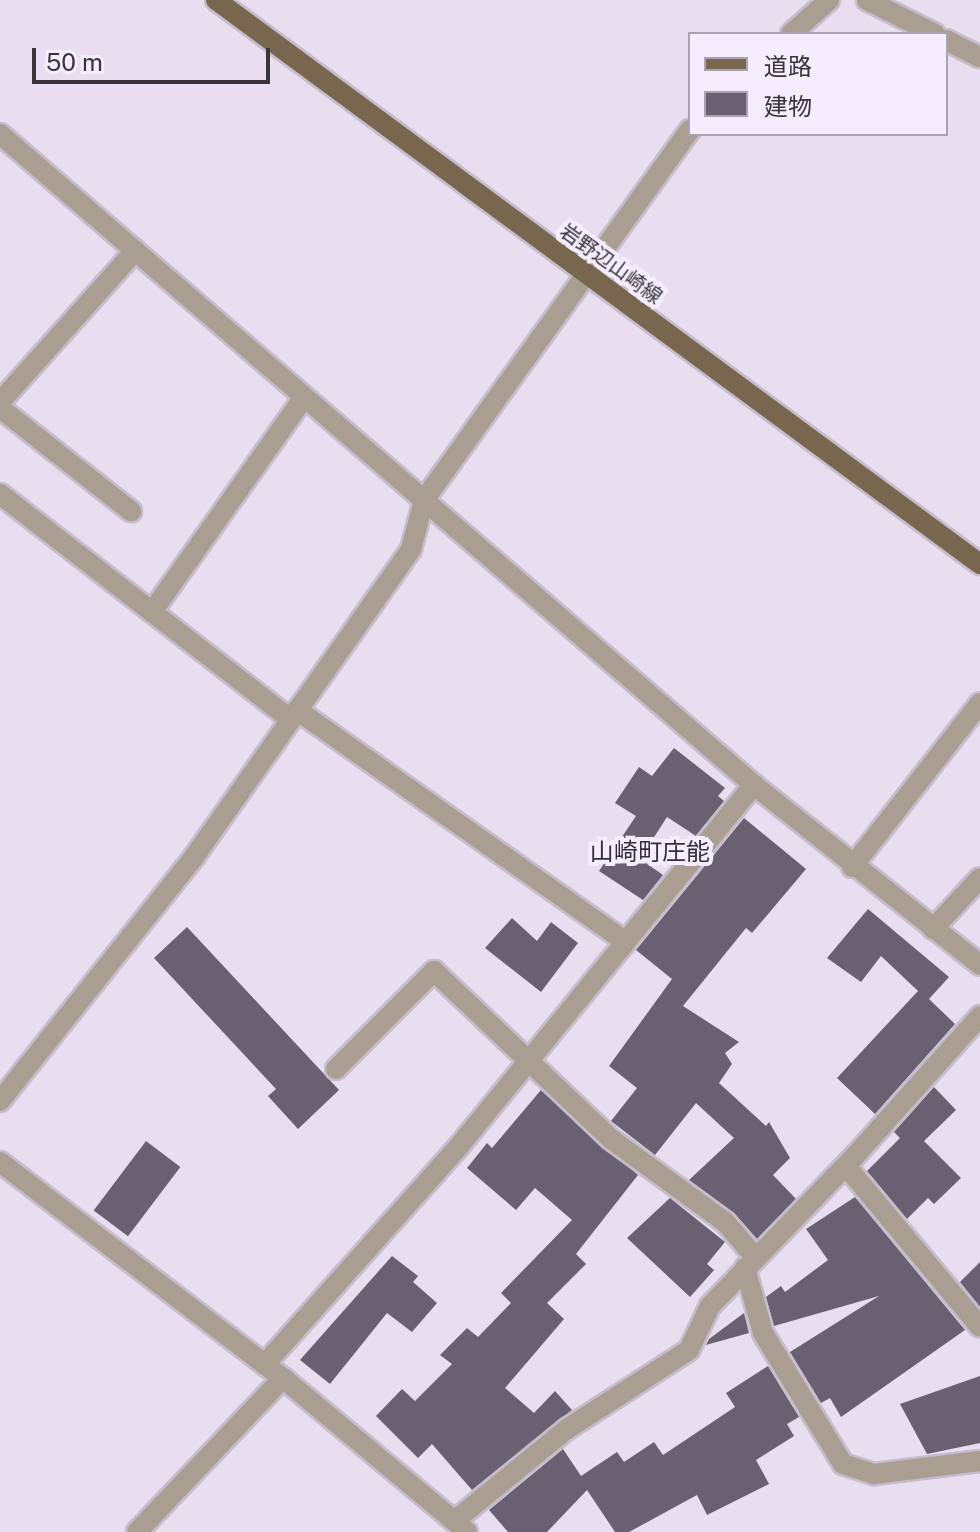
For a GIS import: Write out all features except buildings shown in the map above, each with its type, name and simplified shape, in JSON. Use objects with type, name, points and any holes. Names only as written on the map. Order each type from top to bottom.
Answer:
[{"type":"main road","name":"岩野辺山崎線","points":[[216,0],[584,275],[980,564]]},
{"type":"street","points":[[793,32],[829,0]]},
{"type":"street","points":[[867,0],[931,32]]},
{"type":"street","points":[[948,41],[980,57]]},
{"type":"street","points":[[0,1101],[194,857],[411,549],[424,500],[688,133]]},
{"type":"street","points":[[0,134],[754,785],[852,867],[980,965]]},
{"type":"street","points":[[0,402],[135,251]]},
{"type":"street","points":[[152,612],[304,397]]},
{"type":"street","points":[[0,408],[131,511]]},
{"type":"street","points":[[0,494],[152,612],[294,715],[625,941]]},
{"type":"street","points":[[852,867],[980,703]]},
{"type":"street","points":[[265,1364],[528,1061],[754,785]]},
{"type":"street","points":[[933,929],[980,878]]},
{"type":"street","points":[[336,1069],[434,971],[655,1176],[726,1223],[750,1262],[763,1333],[843,1464],[874,1474],[980,1461]]},
{"type":"street","points":[[0,1162],[283,1378],[462,1526],[567,1429],[689,1350],[710,1306],[846,1166],[980,1016]]},
{"type":"street","points":[[846,1166],[980,1327]]},
{"type":"street","points":[[137,1532],[283,1378]]},
{"type":"district","name":"山崎町庄能","points":[[650,852]]}]
